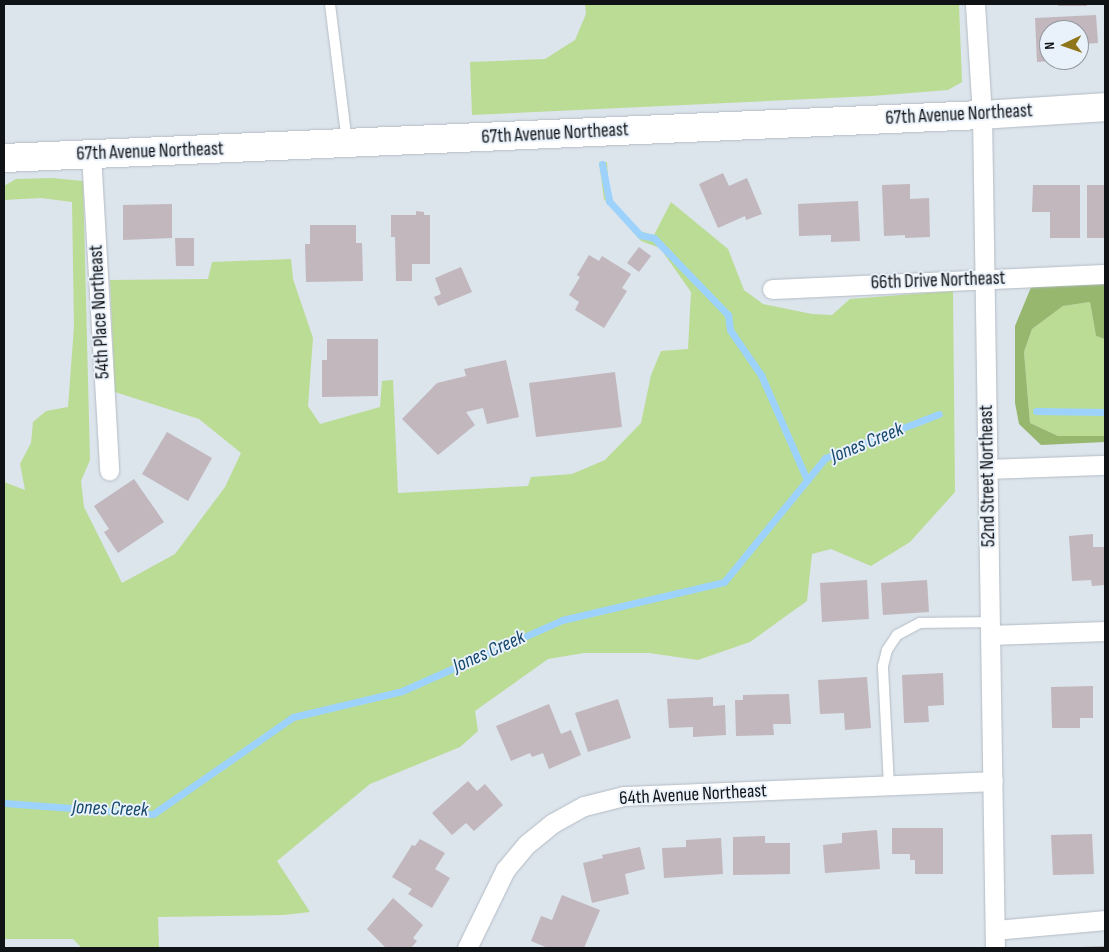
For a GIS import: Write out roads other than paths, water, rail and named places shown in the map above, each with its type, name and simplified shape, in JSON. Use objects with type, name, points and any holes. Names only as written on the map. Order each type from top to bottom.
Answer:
[{"type":"street","name":"52nd Street Northeast","points":[[975,4],[982,115],[995,939]]},
{"type":"street","name":"67th Avenue Northeast","points":[[4,158],[982,115],[1105,107]]},
{"type":"street","name":"54th Place Northeast","points":[[91,154],[108,470]]},
{"type":"street","name":"66th Drive Northeast","points":[[772,289],[1105,274]]},
{"type":"street","points":[[988,470],[1105,465]]},
{"type":"street","points":[[991,628],[1105,631]]},
{"type":"street","name":"64th Avenue Northeast","points":[[467,948],[505,870],[527,844],[553,823],[584,806],[624,796],[993,781]]},
{"type":"street","points":[[995,939],[1105,920]]},
{"type":"lane","points":[[330,4],[347,143]]},
{"type":"lane","points":[[889,786],[883,666],[887,650],[897,635],[920,623],[991,628]]},
{"type":"waterway","points":[[602,164],[609,201],[640,235],[654,238],[728,315],[730,330],[761,375],[807,480]]},
{"type":"waterway","name":"Jones Creek","points":[[1036,411],[1105,412]]},
{"type":"waterway","name":"Jones Creek","points":[[4,803],[153,814],[293,717],[402,691],[562,620],[724,582],[825,458],[939,414]]}]
